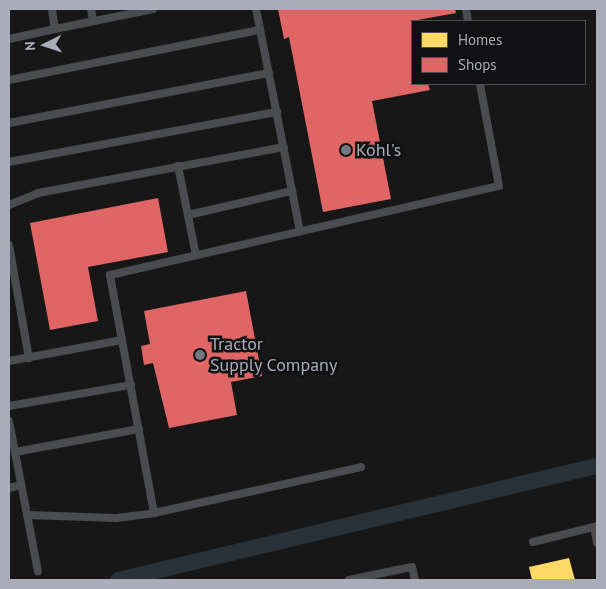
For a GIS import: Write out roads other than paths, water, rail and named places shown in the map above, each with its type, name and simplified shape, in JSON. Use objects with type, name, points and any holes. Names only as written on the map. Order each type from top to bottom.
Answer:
[{"type":"lane","points":[[52,9],[56,29]]},
{"type":"lane","points":[[91,9],[93,21]]},
{"type":"lane","points":[[9,38],[153,9]]},
{"type":"lane","points":[[256,9],[300,232]]},
{"type":"lane","points":[[9,80],[260,30]]},
{"type":"lane","points":[[9,123],[269,73]]},
{"type":"lane","points":[[154,513],[110,275],[499,186],[480,85]]},
{"type":"lane","points":[[9,162],[277,112]]},
{"type":"lane","points":[[9,204],[38,193],[284,147]]},
{"type":"lane","points":[[178,166],[196,255]]},
{"type":"lane","points":[[188,215],[292,191]]},
{"type":"lane","points":[[9,245],[29,358]]},
{"type":"lane","points":[[9,361],[122,340]]},
{"type":"lane","points":[[9,406],[131,385]]},
{"type":"lane","points":[[9,421],[11,442],[15,452],[38,571]]},
{"type":"lane","points":[[15,452],[139,429]]},
{"type":"lane","points":[[27,515],[116,518],[154,513],[361,467]]},
{"type":"lane","points":[[9,488],[21,485]]},
{"type":"lane","points":[[533,542],[595,527],[597,543]]},
{"type":"lane","points":[[349,580],[412,567],[416,580]]},
{"type":"waterway","points":[[118,580],[597,466]]},
{"type":"place","name":"Kohl's","points":[[346,150]]},
{"type":"place","name":"Tractor Supply Company","points":[[200,355]]}]
